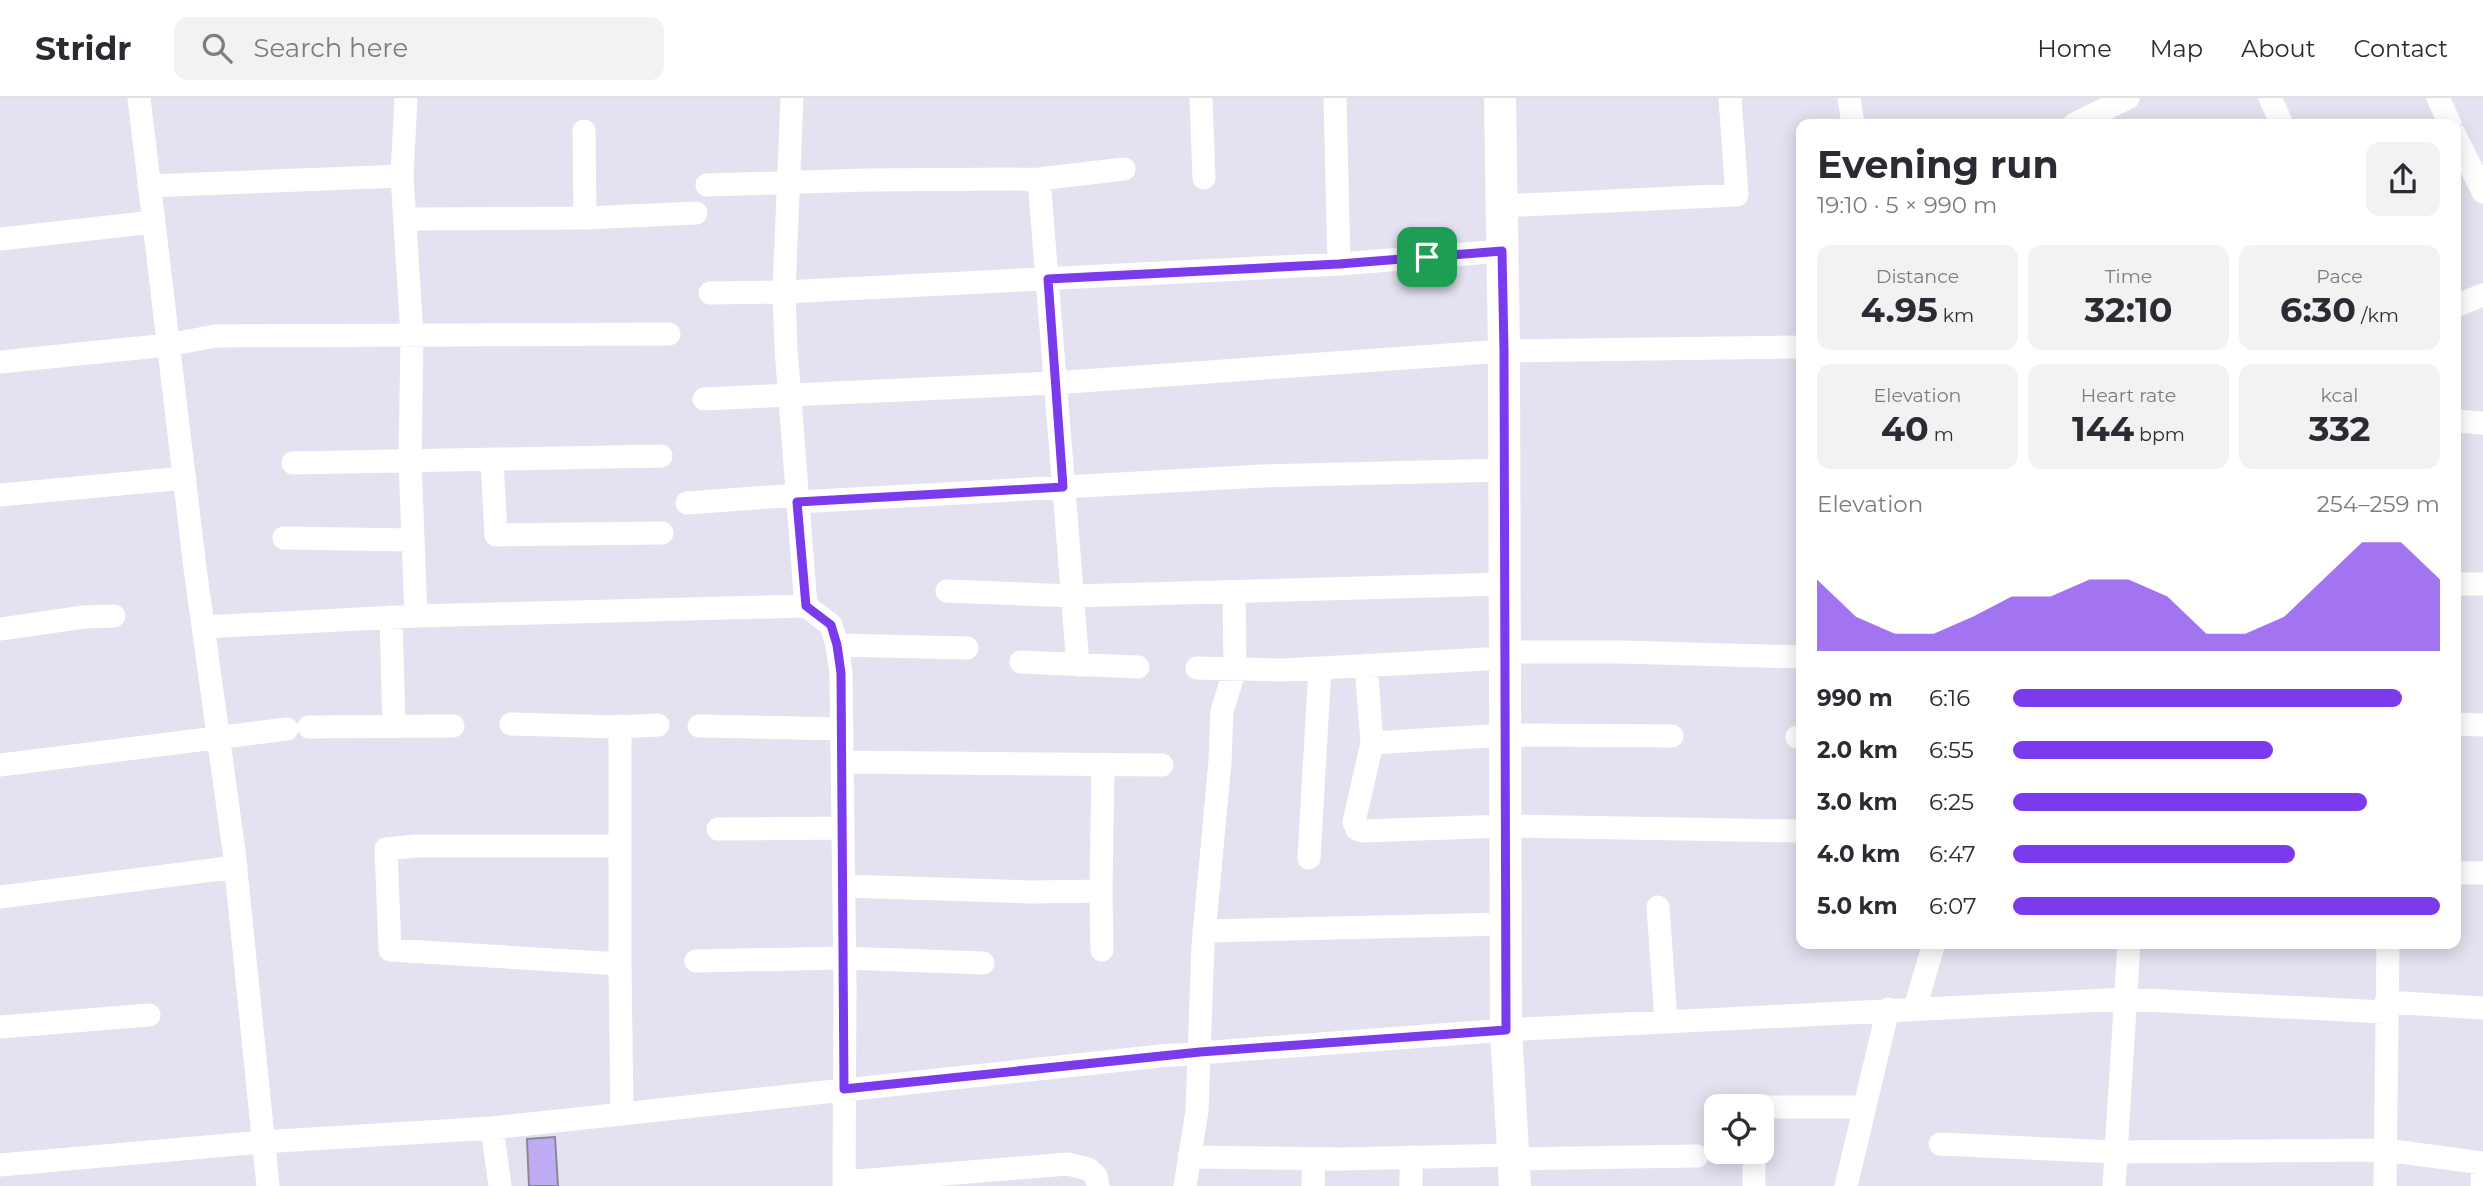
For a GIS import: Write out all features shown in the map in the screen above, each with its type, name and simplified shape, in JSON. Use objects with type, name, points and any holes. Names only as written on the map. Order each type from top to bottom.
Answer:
[{"type":"street","points":[[139,98],[168,345],[236,867],[268,1186]]},
{"type":"street","points":[[406,98],[402,176],[412,336],[410,462],[416,616]]},
{"type":"street","points":[[792,98],[784,292],[789,394],[806,606]]},
{"type":"street","points":[[1201,98],[1204,178]]},
{"type":"street","points":[[1335,98],[1339,264]]},
{"type":"street","points":[[1500,98],[1505,470],[1506,1030],[1514,1167]]},
{"type":"street","points":[[1501,205],[1737,195],[1730,98]]},
{"type":"street","points":[[1849,98],[1852,119]]},
{"type":"street","points":[[2084,119],[2128,98]]},
{"type":"street","points":[[2270,98],[2280,119]]},
{"type":"street","points":[[2438,98],[2448,119]]},
{"type":"street","points":[[584,131],[585,218]]},
{"type":"street","points":[[2461,147],[2483,192]]},
{"type":"street","points":[[707,185],[1039,179],[1124,169]]},
{"type":"street","points":[[149,186],[402,176]]},
{"type":"street","points":[[1039,179],[1078,665]]},
{"type":"street","points":[[405,219],[585,218],[696,213]]},
{"type":"street","points":[[0,239],[153,222]]},
{"type":"street","points":[[710,293],[784,292],[1339,264],[1502,251]]},
{"type":"street","points":[[2461,304],[2483,295]]},
{"type":"street","points":[[0,362],[168,345],[215,336],[669,334]]},
{"type":"street","points":[[704,399],[1054,383],[1504,351],[1796,347]]},
{"type":"street","points":[[2461,421],[2483,423]]},
{"type":"street","points":[[293,463],[661,456]]},
{"type":"street","points":[[492,460],[496,535],[662,533]]},
{"type":"street","points":[[687,503],[1262,476],[1505,470]]},
{"type":"street","points":[[0,495],[185,478]]},
{"type":"street","points":[[284,538],[413,540]]},
{"type":"street","points":[[2461,583],[2483,583]]},
{"type":"street","points":[[947,591],[1072,596],[1505,584]]},
{"type":"street","points":[[1185,1186],[1197,1111],[1204,931],[1220,762],[1222,711],[1235,670],[1234,592]]},
{"type":"street","points":[[204,627],[416,616],[806,606],[831,625],[841,673],[844,1184],[1068,1164],[1088,1169],[1096,1176],[1098,1186]]},
{"type":"street","points":[[0,629],[84,617],[114,616]]},
{"type":"street","points":[[391,617],[394,726]]},
{"type":"street","points":[[837,645],[967,648]]},
{"type":"street","points":[[1197,668],[1320,668],[1505,655],[1621,652],[1796,657]]},
{"type":"street","points":[[1021,662],[1138,667]]},
{"type":"street","points":[[1366,665],[1372,743],[1354,822],[1357,829],[1363,831],[1505,826],[1796,831]]},
{"type":"street","points":[[1308,858],[1320,668]]},
{"type":"street","points":[[511,724],[659,724]]},
{"type":"street","points":[[2461,724],[2483,725]]},
{"type":"street","points":[[0,765],[298,728],[453,726]]},
{"type":"street","points":[[620,726],[622,1113]]},
{"type":"street","points":[[699,726],[842,729]]},
{"type":"street","points":[[1372,743],[1506,735],[1672,736]]},
{"type":"street","points":[[842,762],[1162,765]]},
{"type":"street","points":[[1102,950],[1103,764]]},
{"type":"street","points":[[718,829],[843,828]]},
{"type":"street","points":[[620,846],[416,846],[386,849],[390,950],[620,964]]},
{"type":"street","points":[[0,897],[236,867]]},
{"type":"street","points":[[2461,873],[2483,873]]},
{"type":"street","points":[[844,886],[1031,892],[1101,891]]},
{"type":"street","points":[[1658,907],[1666,1021]]},
{"type":"street","points":[[1204,931],[1506,924]]},
{"type":"street","points":[[1914,1008],[1932,949]]},
{"type":"street","points":[[2114,1186],[2129,949]]},
{"type":"street","points":[[2385,1186],[2388,949]]},
{"type":"street","points":[[696,961],[843,958],[983,963]]},
{"type":"street","points":[[0,1165],[262,1142],[492,1128],[1200,1052],[1506,1030],[2125,999],[2483,1008]]},
{"type":"street","points":[[1846,1186],[1888,1009]]},
{"type":"street","points":[[0,1027],[149,1015]]},
{"type":"street","points":[[1774,1107],[1865,1107]]},
{"type":"street","points":[[492,1128],[500,1186]]},
{"type":"street","points":[[1940,1144],[2116,1152],[2386,1150],[2483,1163],[2482,1186]]},
{"type":"street","points":[[1189,1157],[1411,1157],[1514,1167],[1697,1156]]},
{"type":"street","points":[[1411,1157],[1411,1186]]},
{"type":"street","points":[[1313,1186],[1314,1159]]},
{"type":"street","points":[[1754,1164],[1754,1186]]},
{"type":"building","points":[[555,1137],[558,1186],[529,1186],[527,1139]]},
{"type":"route","points":[[1502,251],[1506,1030],[1200,1052],[844,1089],[841,673],[831,625],[806,606],[797,502],[1063,487],[1048,279],[1427,257],[1502,251]]}]
